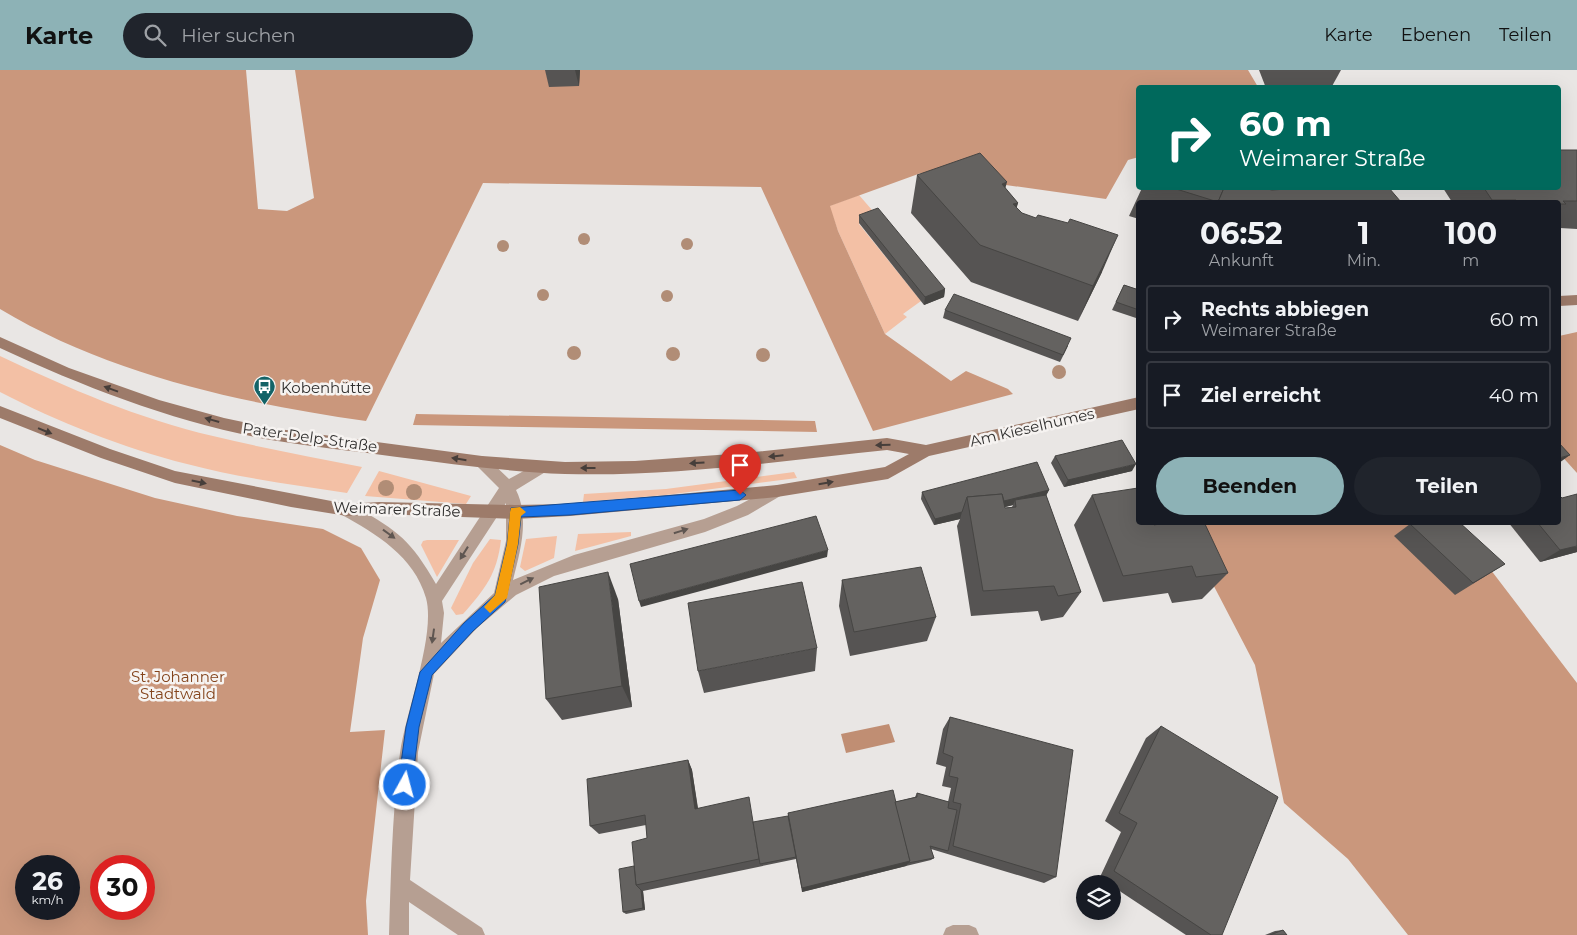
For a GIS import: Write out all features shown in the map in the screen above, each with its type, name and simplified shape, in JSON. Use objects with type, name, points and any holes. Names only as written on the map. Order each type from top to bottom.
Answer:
[{"type":"street","points":[[1561,301],[1577,300]]},
{"type":"street","name":"Pater-Delp-Straße","points":[[0,342],[64,372],[157,405],[224,424],[271,434],[482,462],[542,467],[634,467]]},
{"type":"street","name":"Am Kieselhumes","points":[[778,492],[888,473],[926,451],[1136,405]]},
{"type":"street","name":"Weimarer Straße","points":[[0,412],[106,454],[175,477],[347,510],[379,508],[490,512],[570,510],[778,492]]},
{"type":"street","name":"Am Kieselhumes","points":[[634,467],[755,458],[887,444],[926,451]]},
{"type":"street","points":[[482,462],[507,488],[515,512],[512,544],[501,598]]},
{"type":"street","points":[[434,600],[507,488],[542,467]]},
{"type":"street","points":[[426,672],[468,627],[501,598],[523,583],[562,566],[731,516],[778,492]]},
{"type":"street","points":[[347,510],[386,531],[404,546],[420,567],[434,600],[434,632],[412,727],[405,785],[399,935]]},
{"type":"street","points":[[401,886],[475,935]]},
{"type":"street","points":[[953,935],[969,935]]},
{"type":"shaded area","points":[[859,195],[878,217],[859,224],[921,301],[903,314],[907,317],[885,334],[838,231],[829,206]]},
{"type":"shaded area","points":[[0,356],[104,402],[158,421],[231,440],[362,467],[347,493],[267,481],[163,458],[68,424],[0,392]]},
{"type":"shaded area","points":[[379,471],[471,496],[466,504],[365,496]]},
{"type":"shaded area","points":[[794,472],[797,478],[666,495],[583,502],[584,494],[666,489]]},
{"type":"shaded area","points":[[631,532],[631,536],[575,551],[578,534]]},
{"type":"shaded area","points":[[557,536],[554,558],[525,571],[520,567],[526,539]]},
{"type":"shaded area","points":[[490,539],[501,540],[493,572],[484,589],[471,605],[463,614],[456,615],[451,608],[473,563]]},
{"type":"shaded area","points":[[459,540],[437,577],[421,545],[423,541]]},
{"type":"shaded area","points":[[889,724],[895,742],[846,753],[841,734]]},
{"type":"green space","points":[[0,70],[246,70],[258,209],[287,211],[314,198],[295,70],[1248,70],[1257,85],[1136,85],[1136,158],[1128,160],[1106,199],[921,173],[830,206],[838,231],[885,334],[951,381],[966,371],[1008,389],[1013,394],[873,431],[761,187],[483,183],[366,421],[319,414],[224,395],[131,369],[86,352],[42,332],[0,309]]},
{"type":"green space","points":[[1577,332],[1577,473],[1561,455],[1561,336]]},
{"type":"green space","points":[[416,414],[815,421],[817,432],[413,425]]},
{"type":"green space","name":"St. Johanner Stadtwald","points":[[0,445],[35,460],[155,498],[237,516],[323,529],[361,548],[380,580],[363,638],[350,732],[385,730],[366,901],[368,935],[0,935]]},
{"type":"green space","points":[[1182,525],[1457,525],[1577,683],[1577,935],[1408,935],[1348,859],[1284,803],[1255,665]]},
{"type":"building","points":[[1561,150],[1577,150],[1577,201],[1563,201],[1566,204],[1561,204],[1561,200],[1492,200],[1485,190],[1561,190]]},
{"type":"building","points":[[980,153],[1007,182],[1002,184],[1018,203],[1013,204],[1022,213],[1036,218],[1038,215],[1068,223],[1070,219],[1118,235],[1093,286],[980,245],[917,175]]},
{"type":"building","points":[[1179,190],[1223,190],[1219,200],[1212,200]]},
{"type":"building","points":[[1223,190],[1391,190],[1399,200],[1219,200]]},
{"type":"building","points":[[878,208],[945,289],[925,297],[859,215]]},
{"type":"building","points":[[1124,285],[1136,289],[1136,309],[1116,302]]},
{"type":"building","points":[[954,294],[1071,338],[1063,355],[945,310]]},
{"type":"building","points":[[1122,440],[1136,464],[1068,480],[1055,456]]},
{"type":"building","points":[[1561,445],[1570,455],[1561,457]]},
{"type":"building","points":[[1037,462],[1049,490],[1004,501],[1002,494],[967,497],[962,512],[935,519],[922,492]]},
{"type":"building","points":[[1136,488],[1136,525],[1205,525],[1228,573],[1196,577],[1192,566],[1123,576],[1092,495]]},
{"type":"building","points":[[1002,494],[1005,508],[1016,507],[1015,500],[1046,495],[1081,592],[1058,596],[1054,586],[983,591],[967,497]]},
{"type":"building","points":[[1577,494],[1577,546],[1560,550],[1539,525],[1561,525],[1562,498]]},
{"type":"building","points":[[816,516],[828,550],[639,601],[630,564]]},
{"type":"building","points":[[1411,525],[1462,525],[1505,564],[1473,583]]},
{"type":"building","points":[[921,567],[936,617],[854,632],[842,580]]},
{"type":"building","points":[[608,572],[622,686],[546,699],[539,587]]},
{"type":"building","points":[[802,582],[817,648],[698,671],[688,603]]},
{"type":"building","points":[[950,717],[1073,750],[1056,877],[953,846],[961,804],[953,802],[958,778],[949,776],[953,757],[943,753]]},
{"type":"building","points":[[1161,726],[1278,797],[1222,935],[1211,935],[1114,871],[1137,823],[1119,813]]},
{"type":"building","points":[[688,760],[695,809],[749,797],[759,859],[636,885],[632,842],[647,838],[645,815],[590,826],[587,779]]},
{"type":"building","points":[[893,790],[910,861],[802,888],[788,813]]},
{"type":"building","points":[[917,793],[949,802],[948,808],[957,810],[948,851],[930,846],[934,858],[908,863],[910,861],[895,802],[917,797]]},
{"type":"building","points":[[788,816],[796,857],[760,864],[753,822]]},
{"type":"building","points":[[634,866],[636,885],[641,890],[643,908],[623,912],[619,869]]},
{"type":"building","points":[[1283,930],[1287,935],[1270,935]]},
{"type":"slow traffic","points":[[490,607],[501,598],[512,544],[515,512],[520,512]]},
{"type":"place","name":"Kobenhütte","points":[[265,406]]},
{"type":"route","points":[[405,785],[412,727],[426,672],[468,627],[501,598],[512,544],[515,512],[570,510],[740,495]]}]
